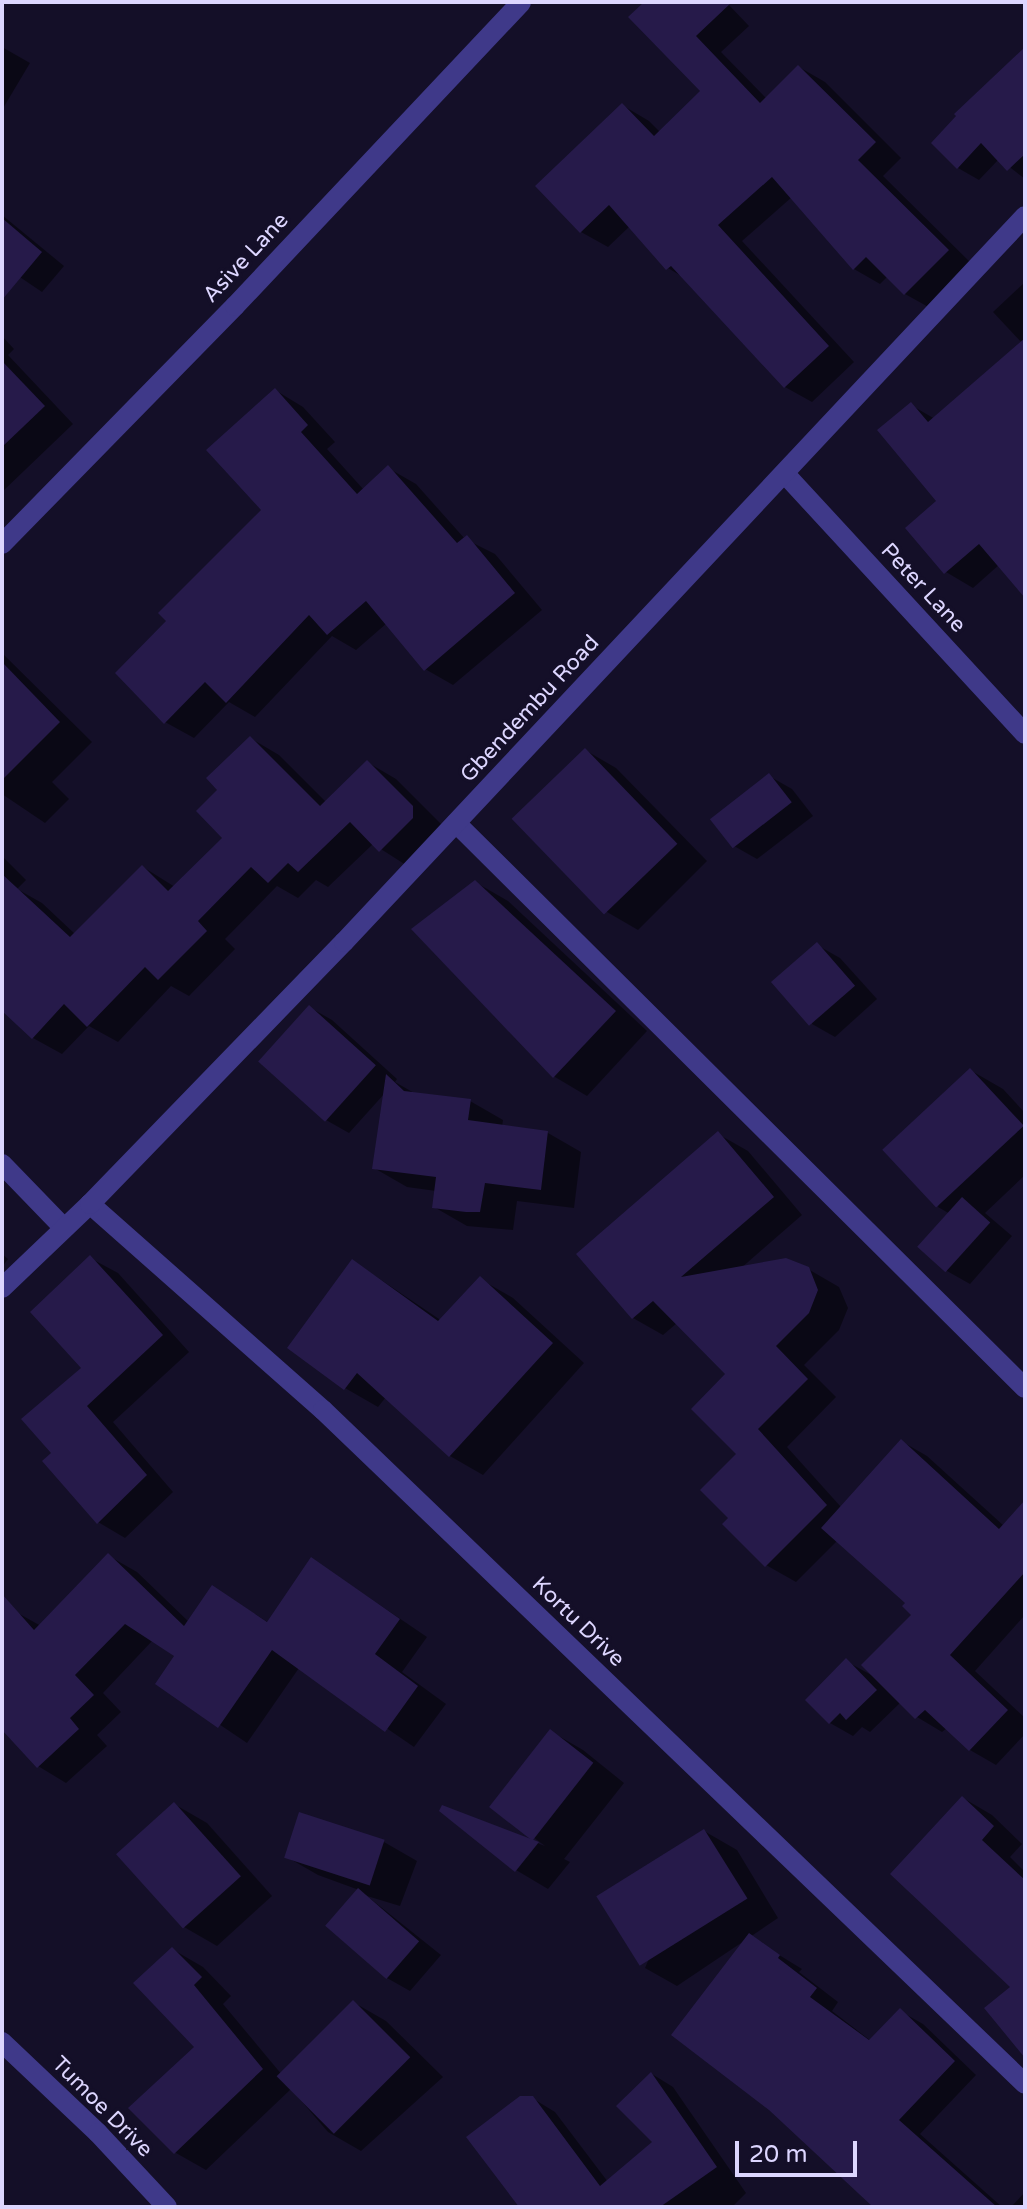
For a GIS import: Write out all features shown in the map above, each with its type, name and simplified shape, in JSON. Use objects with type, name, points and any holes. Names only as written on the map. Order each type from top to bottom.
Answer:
[{"type":"street","name":"Asive Lane","points":[[2,544],[235,306],[521,2]]},
{"type":"street","name":"Gbendembu Road","points":[[2,1288],[90,1204],[456,823],[786,475],[1025,216]]},
{"type":"street","name":"Peter Lane","points":[[786,475],[1025,734]]},
{"type":"street","points":[[456,823],[1025,1388]]},
{"type":"street","points":[[2,1164],[63,1227]]},
{"type":"street","name":"Kortu Drive","points":[[90,1204],[323,1410],[1025,2084]]},
{"type":"street","name":"Tumoe Drive","points":[[2,2042],[98,2133],[167,2207]]},
{"type":"building","points":[[644,2],[732,2],[696,36],[760,103],[798,65],[876,142],[858,160],[949,250],[904,295],[866,257],[853,270],[772,177],[718,225],[829,346],[784,388],[671,266],[666,270],[609,205],[580,233],[535,186],[622,103],[654,136],[700,91],[628,17]]},
{"type":"building","points":[[1025,47],[1025,154],[1007,171],[981,143],[957,169],[931,143],[956,116],[954,114]]},
{"type":"building","points":[[2,218],[42,252],[2,300]]},
{"type":"building","points":[[1025,338],[1025,598],[979,544],[944,574],[905,528],[936,501],[877,430],[911,402],[928,422]]},
{"type":"building","points":[[2,361],[45,406],[2,447]]},
{"type":"building","points":[[275,388],[308,425],[301,432],[357,494],[388,465],[457,543],[467,535],[515,593],[424,671],[366,601],[327,635],[309,615],[226,703],[205,682],[164,724],[115,673],[166,621],[158,613],[261,510],[206,450]]},
{"type":"building","points":[[2,662],[60,722],[2,780]]},
{"type":"building","points":[[250,736],[320,806],[367,760],[413,806],[413,818],[379,852],[350,822],[298,872],[288,863],[268,883],[251,867],[198,921],[207,931],[158,980],[145,967],[87,1027],[64,1004],[32,1039],[2,1011],[2,874],[70,937],[142,865],[168,891],[222,838],[196,811],[217,790],[206,778]]},
{"type":"building","points":[[585,748],[677,844],[604,915],[512,819]]},
{"type":"building","points":[[769,773],[792,802],[733,848],[710,819]]},
{"type":"building","points":[[475,880],[616,1011],[553,1078],[411,929]]},
{"type":"building","points":[[817,942],[855,986],[809,1026],[771,982]]},
{"type":"building","points":[[309,1005],[376,1065],[325,1122],[258,1061]]},
{"type":"building","points":[[970,1068],[1024,1126],[936,1208],[882,1150]]},
{"type":"building","points":[[386,1074],[404,1091],[471,1099],[468,1120],[548,1131],[541,1190],[485,1183],[480,1212],[432,1208],[436,1177],[372,1169]]},
{"type":"building","points":[[718,1131],[774,1197],[681,1277],[786,1258],[809,1267],[818,1290],[809,1313],[776,1346],[808,1379],[758,1429],[827,1505],[765,1567],[722,1524],[728,1518],[700,1490],[736,1454],[691,1409],[725,1374],[653,1301],[632,1319],[576,1254]]},
{"type":"building","points":[[962,1197],[990,1222],[945,1272],[917,1247]]},
{"type":"building","points":[[90,1255],[163,1335],[87,1406],[147,1475],[97,1524],[42,1461],[51,1453],[21,1419],[81,1368],[30,1312]]},
{"type":"building","points":[[352,1259],[438,1321],[480,1276],[553,1343],[449,1457],[357,1373],[344,1390],[287,1348]]},
{"type":"building","points":[[901,1439],[999,1529],[1025,1500],[1025,1572],[950,1655],[1008,1710],[969,1751],[925,1710],[915,1719],[861,1665],[911,1615],[902,1606],[905,1603],[821,1528]]},
{"type":"building","points":[[108,1553],[184,1626],[212,1585],[267,1622],[311,1557],[400,1619],[375,1654],[418,1686],[385,1732],[272,1650],[218,1728],[155,1684],[174,1656],[125,1624],[75,1675],[94,1695],[70,1718],[79,1729],[37,1768],[2,1730],[2,1594],[34,1630]]},
{"type":"building","points":[[846,1658],[877,1690],[846,1720],[840,1713],[829,1724],[805,1700]]},
{"type":"building","points":[[550,1729],[593,1763],[532,1841],[489,1807]]},
{"type":"building","points":[[962,1796],[994,1826],[982,1840],[1025,1880],[1025,2058],[984,2008],[1010,1987],[890,1874]]},
{"type":"building","points":[[174,1802],[241,1876],[183,1929],[116,1854]]},
{"type":"building","points":[[442,1805],[539,1842],[515,1872],[439,1811]]},
{"type":"building","points":[[299,1812],[385,1840],[370,1885],[284,1858]]},
{"type":"building","points":[[704,1829],[747,1899],[640,1966],[596,1896]]},
{"type":"building","points":[[358,1888],[419,1941],[386,1979],[325,1926]]},
{"type":"building","points":[[749,1933],[817,1988],[810,1997],[869,2040],[900,2008],[955,2061],[899,2120],[997,2207],[873,2207],[769,2110],[671,2035]]},
{"type":"building","points":[[172,1947],[202,1977],[194,1985],[263,2069],[174,2154],[128,2108],[194,2047],[133,1983]]},
{"type":"building","points":[[353,2000],[410,2057],[334,2134],[277,2076]]},
{"type":"building","points":[[651,2072],[717,2167],[660,2207],[519,2207],[466,2137],[520,2096],[533,2096],[600,2186],[652,2142],[616,2106]]}]
